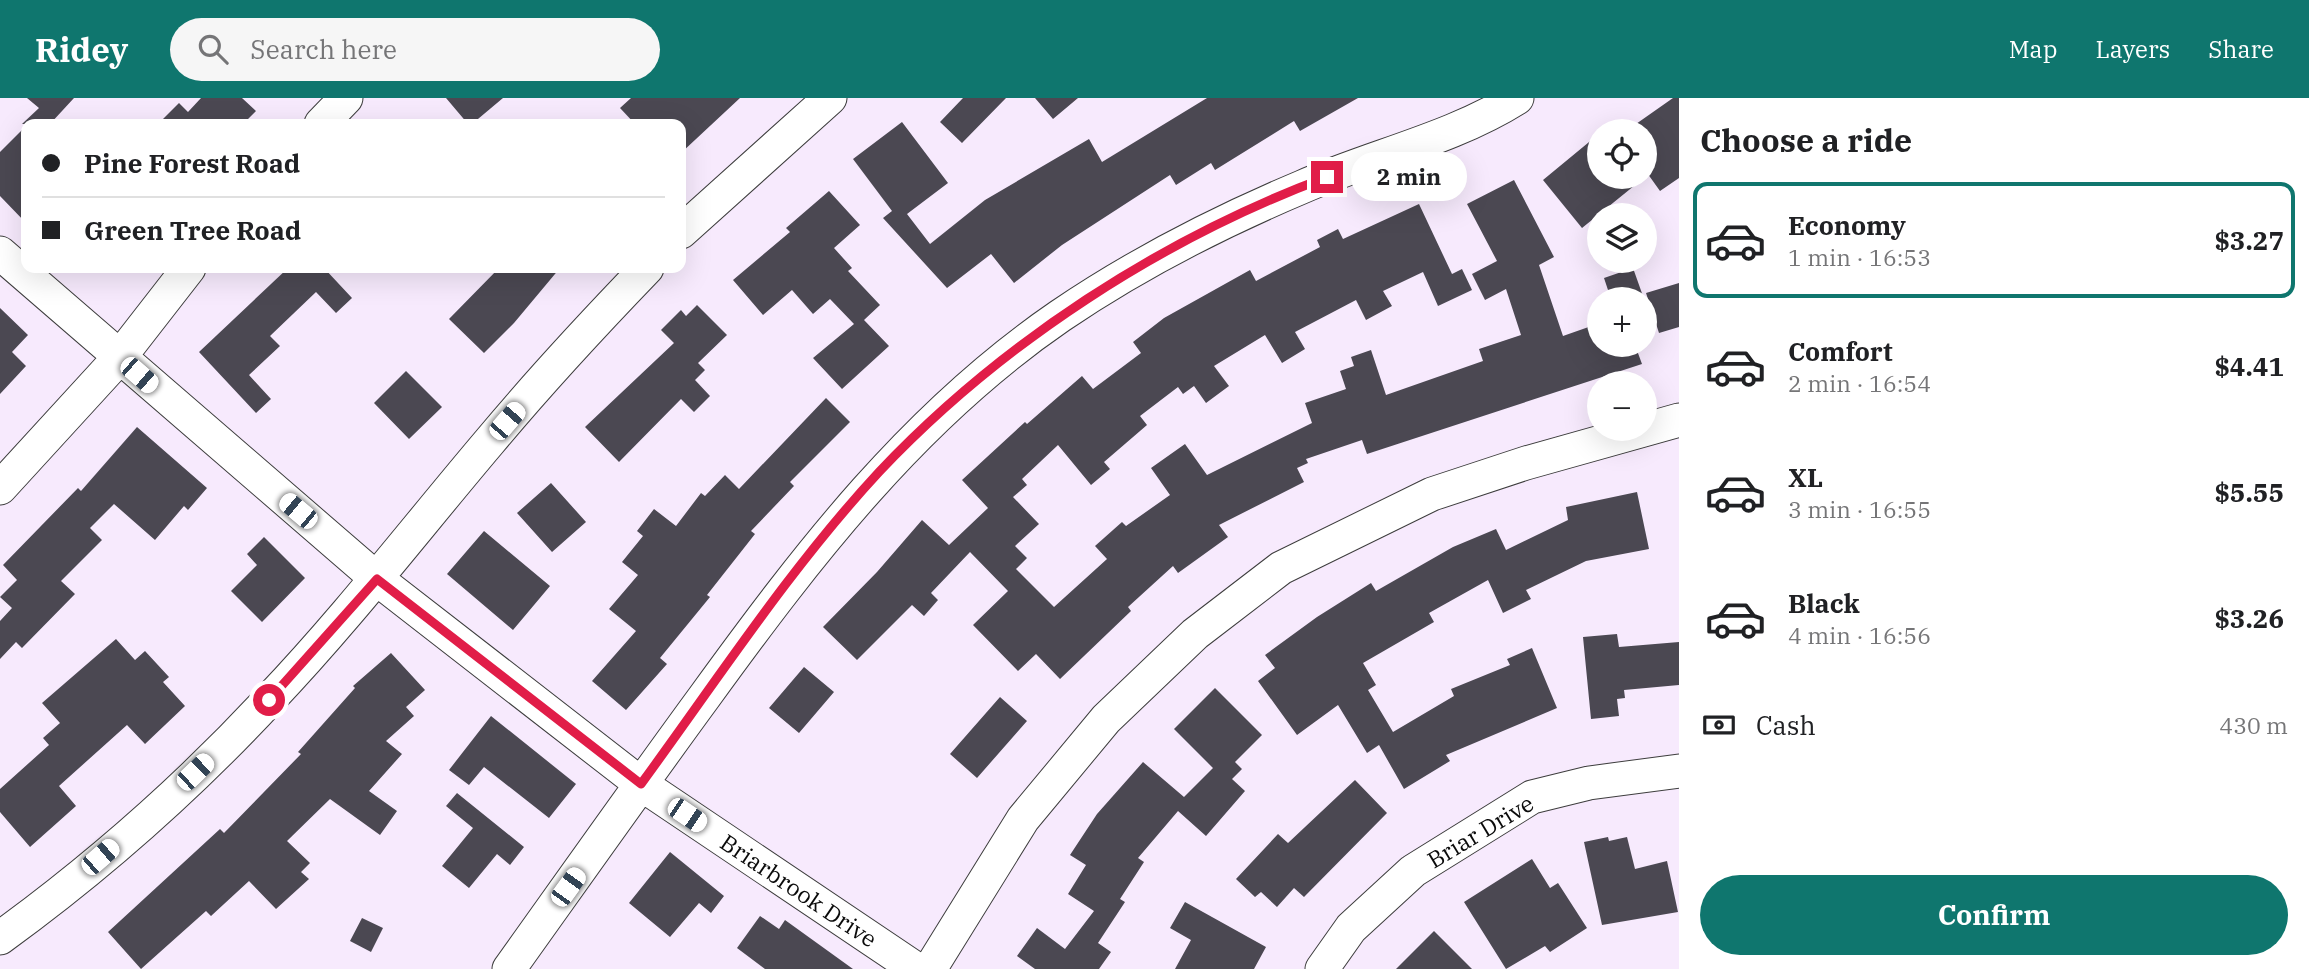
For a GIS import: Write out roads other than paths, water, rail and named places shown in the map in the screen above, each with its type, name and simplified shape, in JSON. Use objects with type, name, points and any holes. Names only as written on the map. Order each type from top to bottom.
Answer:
[{"type":"street","points":[[326,119],[346,98]]},
{"type":"street","points":[[686,228],[830,98]]},
{"type":"street","points":[[509,969],[789,581],[879,472],[972,385],[1060,317],[1179,245],[1302,186],[1427,140],[1500,109],[1517,98]]},
{"type":"street","name":"Briarbrook Drive","points":[[0,253],[21,272]]},
{"type":"street","name":"Briarbrook Drive","points":[[23,273],[377,579],[641,784],[916,969]]},
{"type":"street","points":[[0,488],[119,358],[185,273]]},
{"type":"street","points":[[0,938],[42,907],[177,790],[269,700],[377,579],[491,439],[642,273]]},
{"type":"street","points":[[930,969],[1023,819],[1106,719],[1195,635],[1281,568],[1432,494],[1526,463],[1679,420]]},
{"type":"street","name":"Briar Drive","points":[[1322,969],[1351,928],[1413,871],[1532,797],[1589,783],[1679,771]]}]
